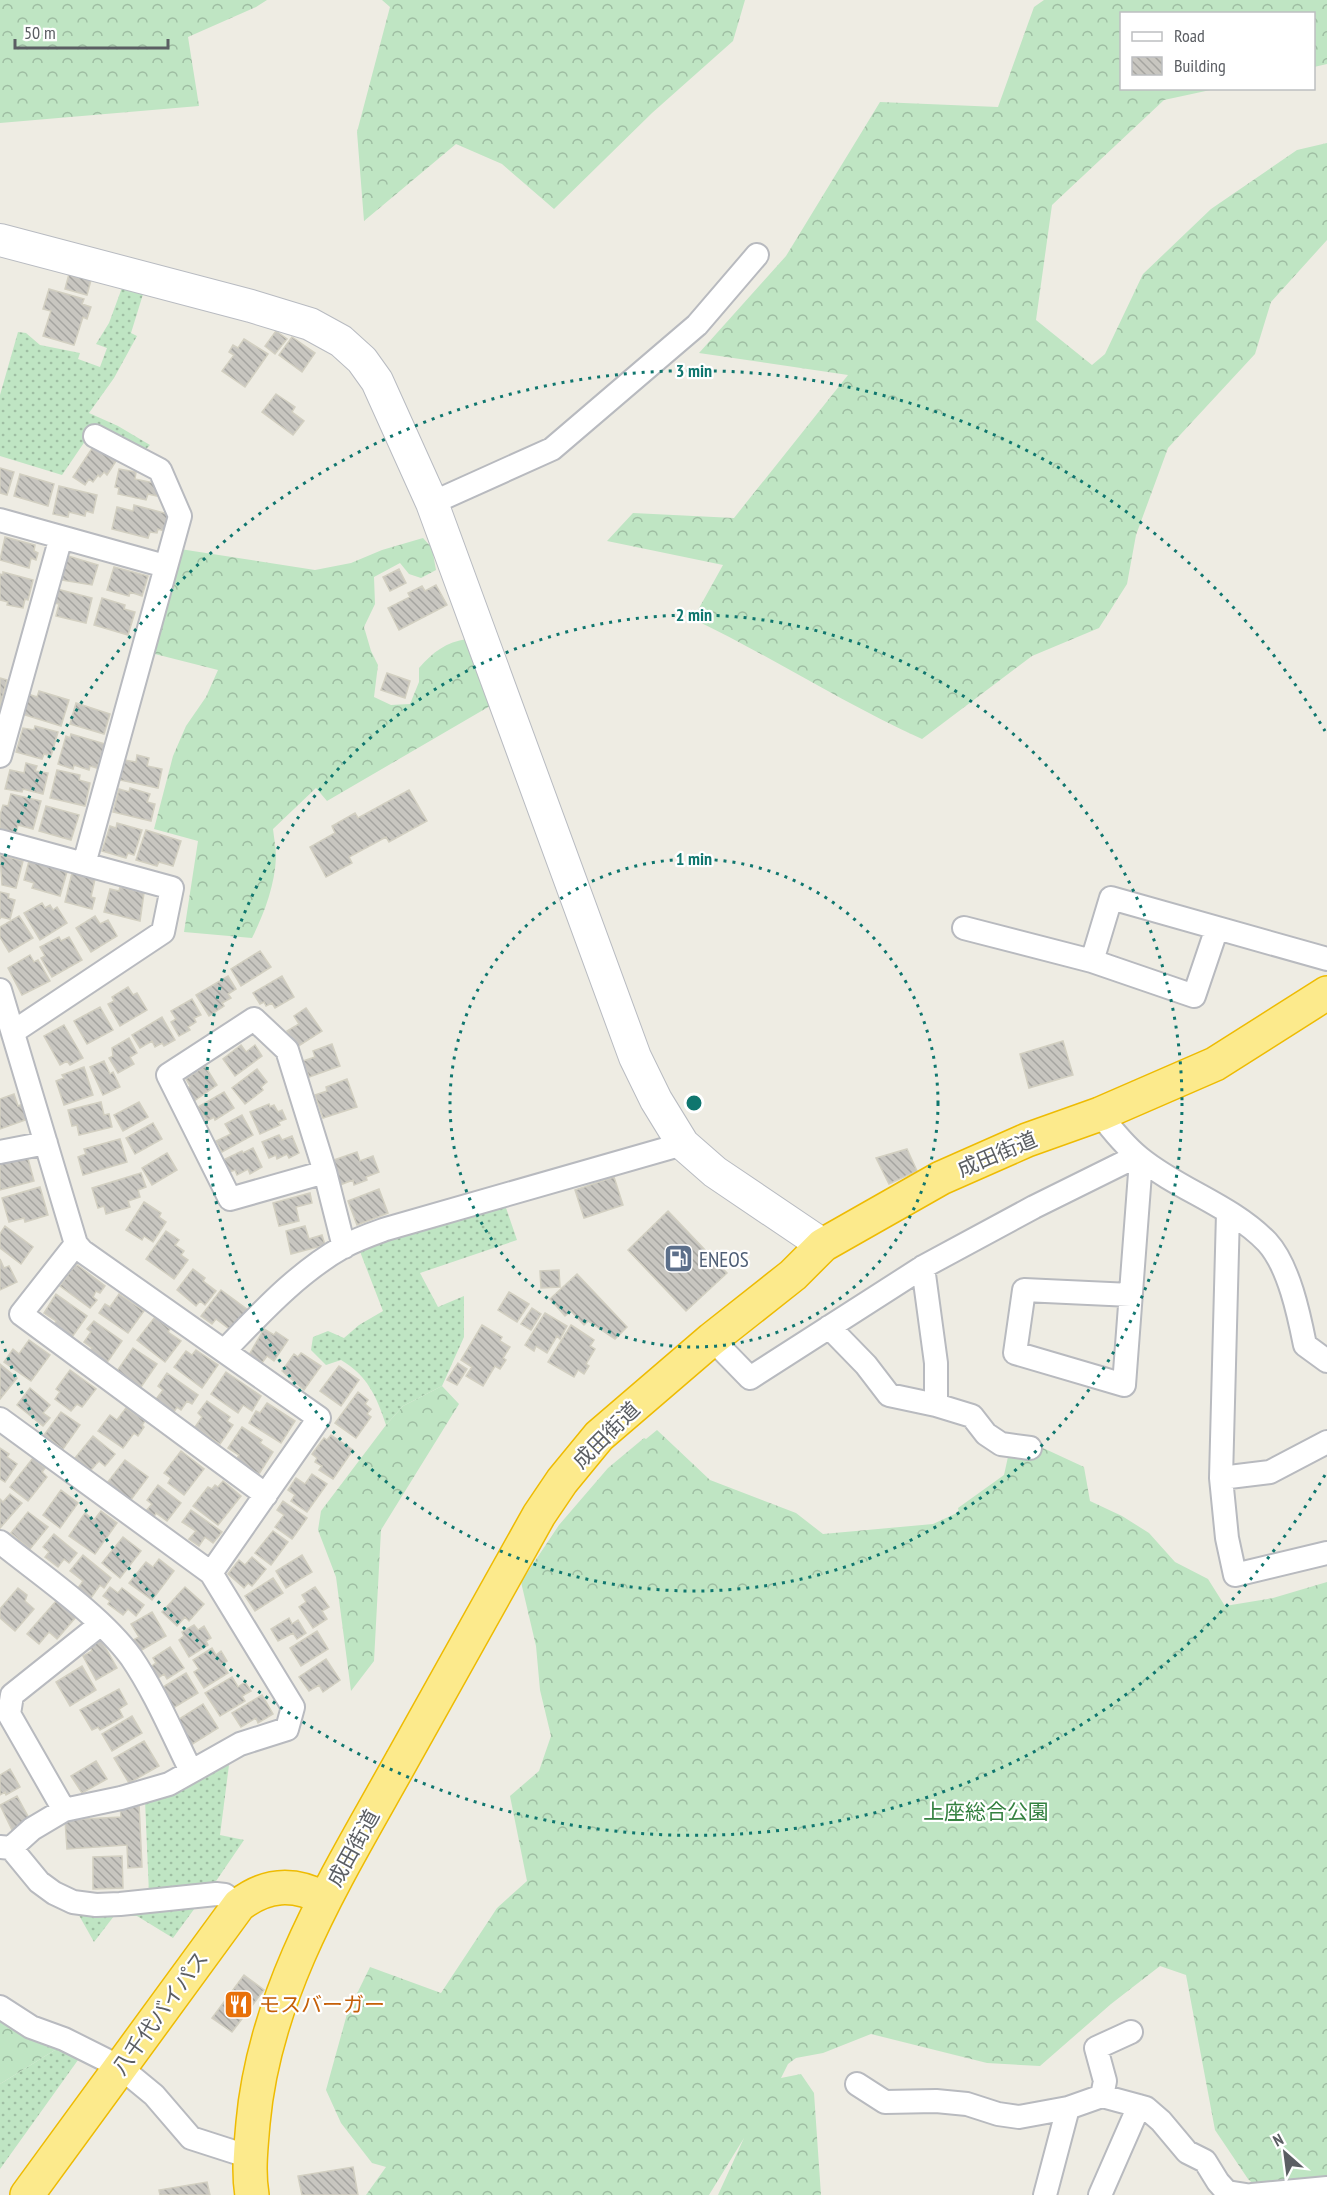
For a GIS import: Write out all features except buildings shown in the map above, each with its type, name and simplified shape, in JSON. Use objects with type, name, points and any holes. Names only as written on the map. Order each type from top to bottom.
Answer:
[{"type":"highway","name":"成田街道","points":[[252,2195],[250,2157],[256,2089],[268,2036],[287,1981],[325,1899],[539,1515],[562,1480],[599,1436],[712,1339],[793,1275],[823,1245],[941,1178],[1027,1140],[1100,1114],[1215,1064],[1327,993]]},
{"type":"highway","name":"八千代バイパス","points":[[27,2195],[239,1905],[250,1896],[284,1887],[294,1887],[325,1899]]},
{"type":"street","points":[[0,240],[251,306],[310,324],[341,341],[362,360],[377,381],[432,503],[635,1057],[656,1100],[683,1144],[715,1172],[823,1245]]},
{"type":"street","points":[[432,503],[552,450],[697,325],[757,255]]},
{"type":"street","points":[[84,864],[180,516],[160,470],[95,436]]},
{"type":"street","points":[[0,520],[165,566]]},
{"type":"street","points":[[0,756],[61,537]]},
{"type":"street","points":[[0,841],[171,888],[163,932],[13,1032]]},
{"type":"street","points":[[1092,961],[1111,898],[1327,959]]},
{"type":"street","points":[[964,928],[1092,961],[1194,996],[1217,928]]},
{"type":"street","points":[[0,990],[76,1244],[82,1251],[319,1418],[210,1573]]},
{"type":"street","points":[[325,1172],[230,1199],[168,1075],[254,1020],[287,1050],[325,1172],[344,1247]]},
{"type":"street","points":[[1100,1114],[1122,1143],[1139,1158],[1228,1213],[1268,1243],[1285,1272],[1305,1345],[1327,1360]]},
{"type":"street","points":[[0,1152],[46,1143]]},
{"type":"street","points":[[224,1352],[266,1308],[301,1277],[344,1247],[386,1228],[683,1144]]},
{"type":"street","points":[[712,1339],[750,1378],[923,1267],[1034,1207],[1139,1158]]},
{"type":"street","points":[[1131,1295],[1024,1290],[1015,1353],[1124,1385],[1131,1295],[1139,1158]]},
{"type":"street","points":[[1228,1213],[1221,1478],[1227,1538],[1235,1575],[1327,1553]]},
{"type":"street","points":[[76,1244],[21,1314],[266,1495]]},
{"type":"street","points":[[923,1267],[936,1363],[936,1405]]},
{"type":"street","points":[[829,1328],[866,1365],[889,1395],[936,1405],[972,1416],[986,1434],[1001,1444],[1030,1448]]},
{"type":"street","points":[[0,1419],[210,1573],[293,1707],[287,1729],[240,1744],[169,1784],[122,1798],[64,1810],[5,1847],[39,1882],[54,1893],[73,1902],[96,1905],[120,1904],[216,1894],[225,1895],[239,1905]]},
{"type":"street","points":[[1221,1478],[1270,1472],[1327,1442]]},
{"type":"street","points":[[0,1542],[101,1624],[131,1657],[162,1712],[191,1771]]},
{"type":"street","points":[[64,1810],[9,1714],[12,1695],[101,1624]]},
{"type":"street","points":[[0,2007],[31,2027],[120,2067],[154,2095],[191,2138],[250,2157]]},
{"type":"street","points":[[1102,2096],[1105,2080],[1096,2048],[1131,2032]]},
{"type":"street","points":[[856,2084],[885,2102],[936,2101],[967,2104],[998,2114],[1019,2117],[1068,2108],[1102,2096],[1146,2108],[1161,2121],[1187,2152],[1205,2161],[1218,2182],[1233,2194]]},
{"type":"street","points":[[1100,2195],[1139,2106]]},
{"type":"street","points":[[1045,2195],[1068,2108]]},
{"type":"street","points":[[1252,2195],[1327,2188]]},
{"type":"green space","points":[[0,0],[267,0],[188,37],[199,106],[0,123]]},
{"type":"green space","points":[[382,0],[745,0],[733,41],[652,113],[554,209],[502,164],[456,144],[364,221],[357,132],[390,7]]},
{"type":"green space","points":[[1044,0],[1327,0],[1327,64],[1315,67],[1315,12],[1120,12],[1120,90],[1210,90],[1164,100],[1052,205],[1036,320],[1092,365],[1105,354],[1143,274],[1211,209],[1297,150],[1327,143],[1327,240],[1271,302],[1255,354],[1168,448],[1136,535],[1127,584],[1099,628],[1032,656],[922,739],[864,711],[751,648],[693,619],[723,565],[607,541],[633,513],[734,518],[848,375],[699,353],[786,256],[880,102],[998,107],[1034,7]]},
{"type":"green space","points":[[123,285],[144,291],[131,333],[137,336],[114,378],[89,413],[118,426],[150,445],[144,451],[94,428],[62,475],[0,456],[0,395],[18,332],[26,333],[40,345],[80,353],[78,359],[100,367],[107,348],[96,344],[109,323]]},
{"type":"green space","points":[[423,538],[432,548],[436,570],[421,578],[409,574],[400,563],[374,577],[375,604],[364,627],[378,665],[374,697],[391,705],[410,704],[419,682],[419,668],[440,649],[467,639],[490,706],[327,801],[316,788],[273,829],[276,857],[274,878],[265,909],[252,938],[184,932],[198,841],[154,829],[173,756],[186,726],[206,697],[218,670],[151,653],[180,549],[315,570],[351,563],[382,550]]},
{"type":"green space","points":[[505,1205],[517,1240],[420,1273],[438,1307],[464,1296],[464,1337],[442,1386],[403,1406],[386,1425],[375,1396],[358,1373],[341,1360],[326,1365],[311,1350],[313,1337],[328,1331],[344,1338],[359,1325],[383,1311],[359,1249]]},
{"type":"green space","points":[[442,1386],[459,1404],[381,1530],[374,1661],[351,1691],[336,1577],[318,1530],[321,1511],[403,1406]]},
{"type":"green space","name":"上座総合公園","points":[[657,1430],[710,1480],[796,1513],[823,1534],[933,1524],[959,1512],[958,1508],[1004,1475],[1013,1434],[1084,1467],[1090,1501],[1122,1516],[1149,1533],[1175,1562],[1208,1579],[1225,1606],[1273,1598],[1327,1582],[1327,2184],[1260,2190],[1248,2179],[1215,2130],[1186,1975],[1160,1966],[1111,2004],[1040,2066],[987,2063],[871,2034],[823,2053],[796,2058],[788,2064],[781,2078],[801,2074],[814,2093],[821,2195],[718,2195],[744,2138],[709,2195],[366,2195],[386,2167],[372,2163],[341,2123],[326,2090],[347,2014],[370,1967],[441,1993],[497,1908],[527,1881],[510,1796],[539,1771],[551,1736],[540,1690],[536,1646],[521,1582],[559,1525],[608,1468]]},
{"type":"green space","points":[[229,1765],[220,1835],[244,1840],[214,1884],[149,1894],[145,1800]]},
{"type":"green space","points":[[200,1901],[173,1938],[137,1916],[114,1916],[94,1942],[76,1910]]},
{"type":"green space","points":[[0,2013],[63,2045],[0,2084]]},
{"type":"green space","points":[[63,2045],[83,2053],[0,2169],[0,2084]]},
{"type":"place","name":"ENEOS","points":[[678,1259]]},
{"type":"place","name":"モスバーガー","points":[[238,2004]]}]
